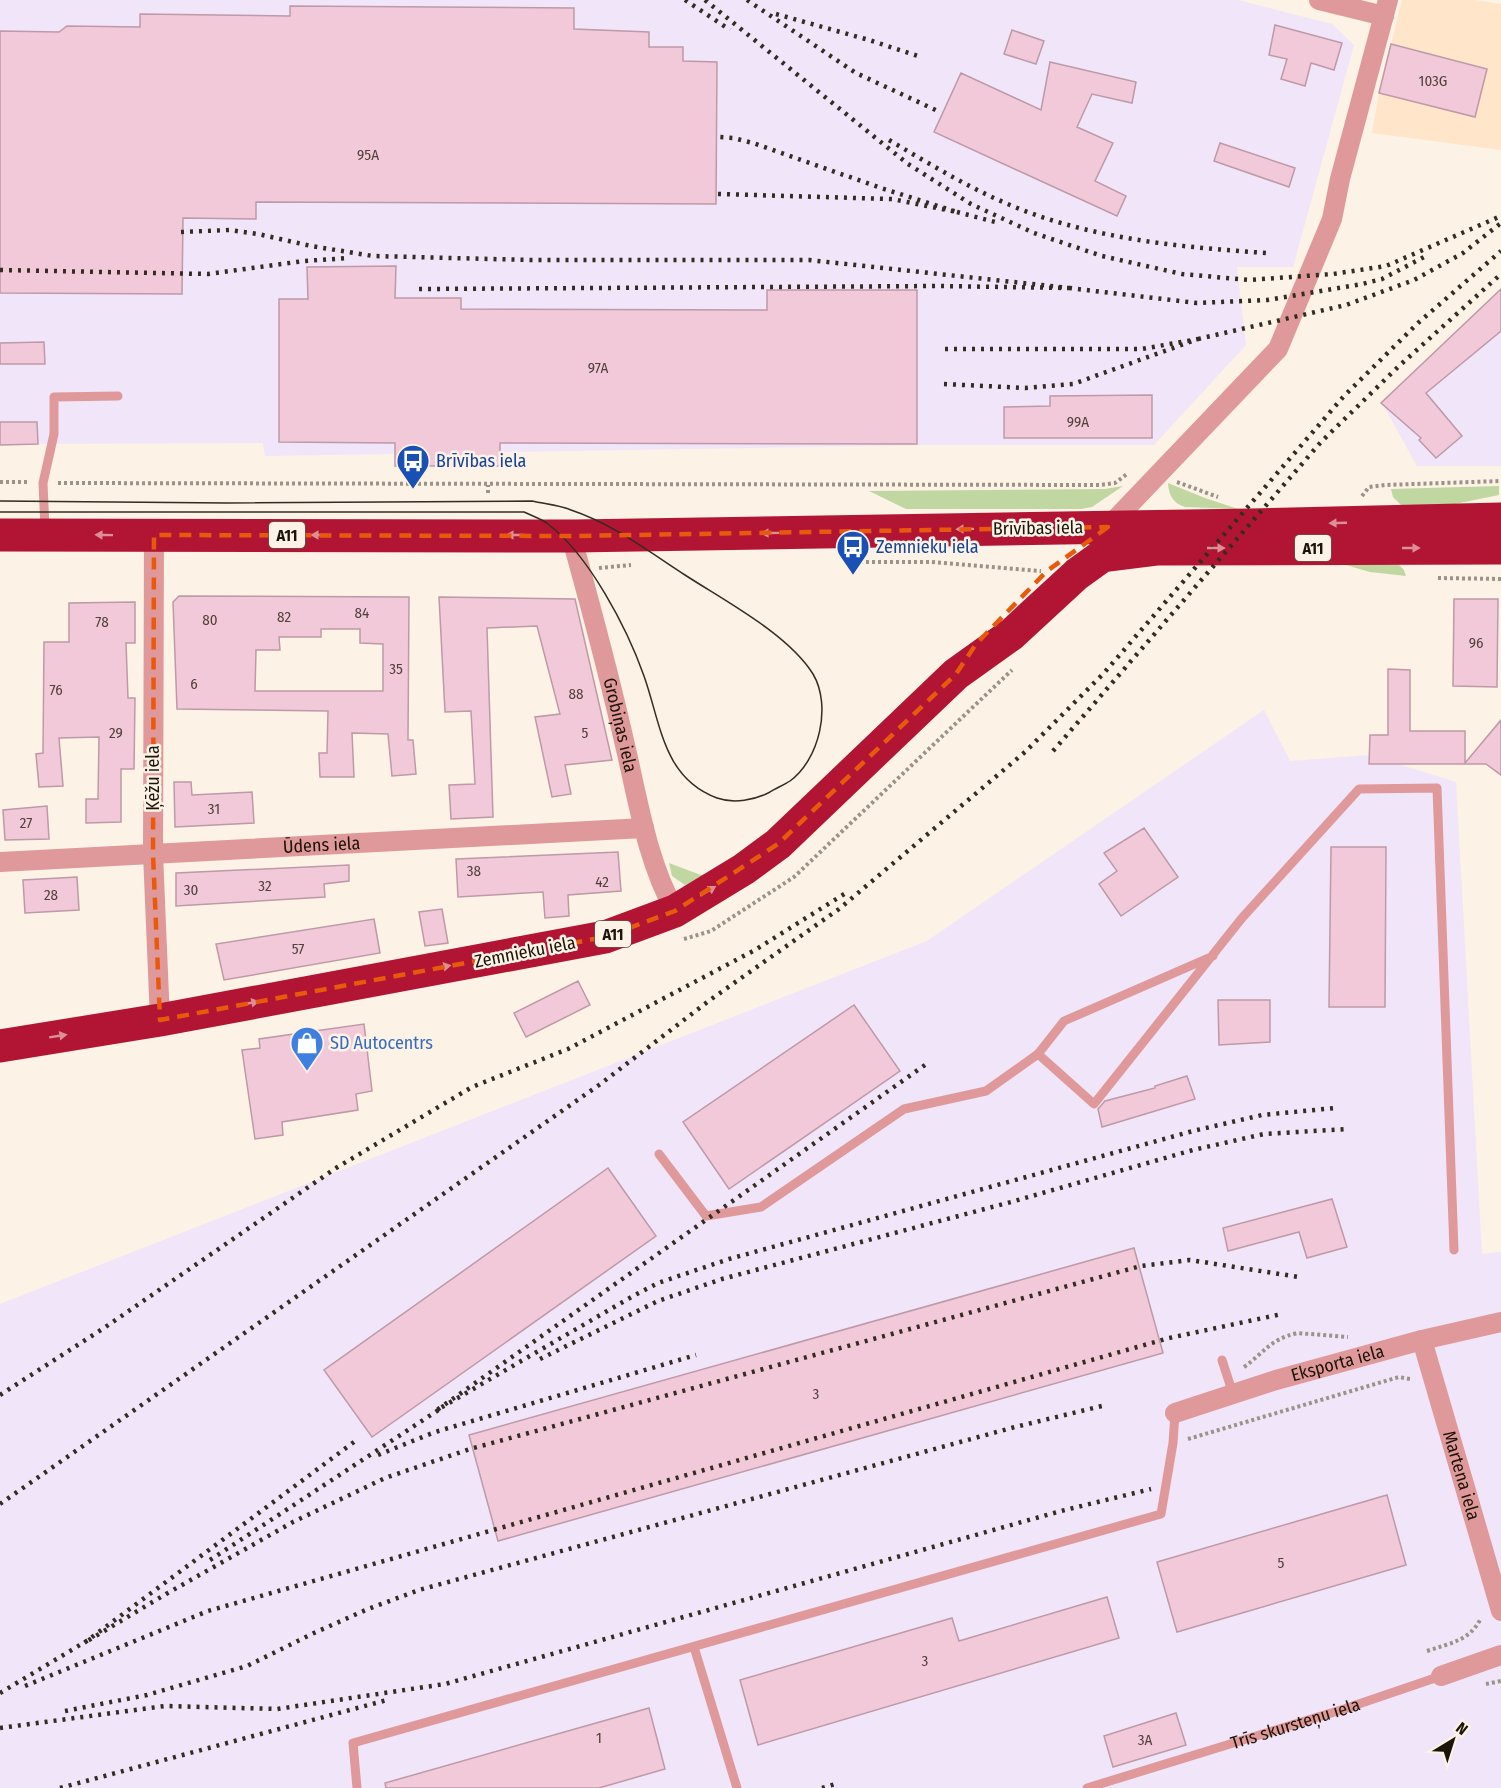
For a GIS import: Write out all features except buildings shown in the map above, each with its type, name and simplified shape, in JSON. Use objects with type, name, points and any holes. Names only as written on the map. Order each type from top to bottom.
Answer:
[{"type":"highway","name":"Brīvības iela","points":[[0,535],[1113,540],[1501,519]]},
{"type":"highway","name":"Brīvības iela","points":[[1113,540],[1148,544],[1501,548]]},
{"type":"highway","points":[[956,674],[976,644],[1047,571],[1113,540]]},
{"type":"highway","name":"Zemnieku iela","points":[[0,1046],[160,1020],[678,925],[744,869],[778,844],[956,674],[1012,634],[1113,540]]},
{"type":"street","points":[[1113,540],[1157,474],[1278,349],[1332,219],[1340,179],[1386,8],[1319,0]]},
{"type":"street","name":"Ķēžu iela","points":[[154,535],[153,854],[160,1020]]},
{"type":"street","name":"Grobiņas iela","points":[[574,536],[575,550],[604,652],[644,828],[664,891],[678,925]]},
{"type":"street","name":"Ūdens iela","points":[[0,862],[644,828]]},
{"type":"street","name":"Eksporta iela","points":[[1175,1413],[1276,1380],[1422,1340],[1501,1322]]},
{"type":"street","name":"Martena iela","points":[[1422,1340],[1492,1613]]},
{"type":"street","name":"Trīs skursteņu iela","points":[[1441,1676],[1501,1655]]},
{"type":"lane","points":[[45,534],[43,483],[54,434],[54,397],[118,396]]},
{"type":"lane","points":[[1038,1054],[1094,1104],[1242,918],[1359,789],[1437,788],[1454,1250]]},
{"type":"lane","points":[[659,1154],[706,1216],[761,1207],[904,1109],[986,1091],[1038,1054],[1064,1021],[1213,956]]},
{"type":"lane","points":[[1222,1360],[1233,1394]]},
{"type":"lane","points":[[357,1788],[353,1743],[1161,1514],[1173,1443],[1175,1413]]},
{"type":"lane","points":[[694,1647],[737,1788]]},
{"type":"lane","name":"Trīs skursteņu iela","points":[[1087,1788],[1344,1709],[1441,1676]]},
{"type":"path","points":[[0,482],[1100,485],[1114,483],[1129,473],[1157,474],[1228,500]]},
{"type":"path","points":[[1356,502],[1361,499],[1369,487],[1501,481]]},
{"type":"path","points":[[488,485],[488,493]]},
{"type":"path","points":[[850,562],[932,562],[1047,571]]},
{"type":"path","points":[[581,572],[632,565]]},
{"type":"path","points":[[678,925],[711,931],[794,877],[1019,664]]},
{"type":"path","points":[[1173,1443],[1399,1377],[1409,1378],[1417,1386]]},
{"type":"path","points":[[1427,1651],[1469,1636],[1492,1613]]},
{"type":"highlighted area","points":[[1108,527],[1047,571],[976,644],[956,674],[778,844],[675,911],[605,937],[160,1020],[153,854],[154,535],[574,536]]},
{"type":"shaded area","points":[[0,0],[1238,0],[1332,24],[1354,45],[1293,267],[1237,267],[1246,345],[1154,445],[930,445],[265,456],[263,443],[0,444]]},
{"type":"shaded area","points":[[1402,0],[1475,0],[1501,4],[1501,150],[1372,133],[1379,93]]},
{"type":"shaded area","points":[[1501,297],[1501,466],[1417,466],[1382,403]]},
{"type":"shaded area","points":[[1264,710],[1290,761],[1369,755],[1456,782],[1482,1254],[1501,1252],[1501,1788],[0,1788],[0,1304],[927,941]]},
{"type":"green space","points":[[1168,483],[1238,509],[1185,507],[1172,498]]},
{"type":"green space","points":[[1123,486],[1092,507],[1081,509],[906,509],[869,491],[1105,489]]},
{"type":"green space","points":[[1499,486],[1499,495],[1445,506],[1404,508],[1393,497],[1391,489]]},
{"type":"green space","points":[[1325,559],[1399,565],[1406,576],[1370,572]]},
{"type":"green space","points":[[669,863],[701,875],[711,874],[692,884],[685,885],[672,876]]},
{"type":"tram line","points":[[0,501],[227,503],[532,501],[562,507],[601,523],[630,539],[755,619],[788,645],[802,659],[819,687],[822,701],[820,732],[800,772],[790,781],[770,792],[751,799],[730,801],[717,798],[699,789],[685,777],[667,748],[637,657],[617,615],[592,573],[563,537],[546,522],[524,512],[0,512]]},
{"type":"railway","points":[[685,0],[730,30]]},
{"type":"railway","points":[[705,0],[908,164],[971,204],[1034,233],[1102,256],[1182,274],[1249,280],[1333,274],[1386,266],[1501,216]]},
{"type":"railway","points":[[747,0],[856,73],[940,112]]},
{"type":"railway","points":[[776,14],[921,57]]},
{"type":"railway","points":[[718,194],[892,199],[957,212],[753,143],[719,137]]},
{"type":"railway","points":[[889,140],[978,190],[1041,217],[1136,240],[1266,253]]},
{"type":"railway","points":[[957,212],[999,223]]},
{"type":"railway","points":[[1198,339],[1346,305],[1414,280],[1463,253],[1501,223]]},
{"type":"railway","points":[[181,232],[229,230],[373,256],[531,260],[809,260],[1069,288],[938,286],[419,289]]},
{"type":"railway","points":[[0,1504],[599,1085],[710,1000],[839,909],[1025,752],[1104,673],[1344,396],[1418,323],[1501,251]]},
{"type":"railway","points":[[1069,288],[1197,303],[1267,300],[1382,279],[1424,257]]},
{"type":"railway","points":[[0,270],[208,274],[304,261],[349,258]]},
{"type":"railway","points":[[1053,751],[1321,442],[1399,366],[1501,274]]},
{"type":"railway","points":[[944,349],[1142,349],[1198,339],[1073,384],[1025,388],[944,384]]},
{"type":"railway","points":[[0,1395],[104,1328],[336,1168],[472,1087],[568,1049],[755,950],[849,891]]},
{"type":"railway","points":[[925,1065],[437,1410],[658,1283],[729,1259],[1193,1131],[1262,1115],[1335,1108]]},
{"type":"railway","points":[[540,1359],[658,1301],[722,1279],[1011,1202],[1193,1150],[1264,1134],[1347,1129]]},
{"type":"railway","points":[[354,1442],[84,1643],[293,1522],[385,1478],[470,1449],[1141,1266],[1190,1260],[1299,1277]]},
{"type":"railway","points":[[25,1686],[208,1611],[1169,1338],[1282,1314]]},
{"type":"railway","points":[[378,1455],[435,1432],[696,1355]]},
{"type":"railway","points":[[65,1711],[147,1695],[247,1666],[368,1609],[419,1590],[1015,1427],[1102,1406]]},
{"type":"railway","points":[[210,1560],[443,1407]]},
{"type":"railway","points":[[0,1728],[165,1706],[277,1709],[445,1684],[1061,1511],[1151,1489]]},
{"type":"railway","points":[[0,1693],[90,1639]]},
{"type":"railway","points":[[60,1788],[387,1700]]},
{"type":"railway","points":[[822,1788],[839,1783]]},
{"type":"place","name":"Brīvības iela","points":[[413,490]]},
{"type":"place","name":"Zemnieku iela","points":[[853,576]]},
{"type":"place","name":"SD Autocentrs","points":[[307,1072]]}]
